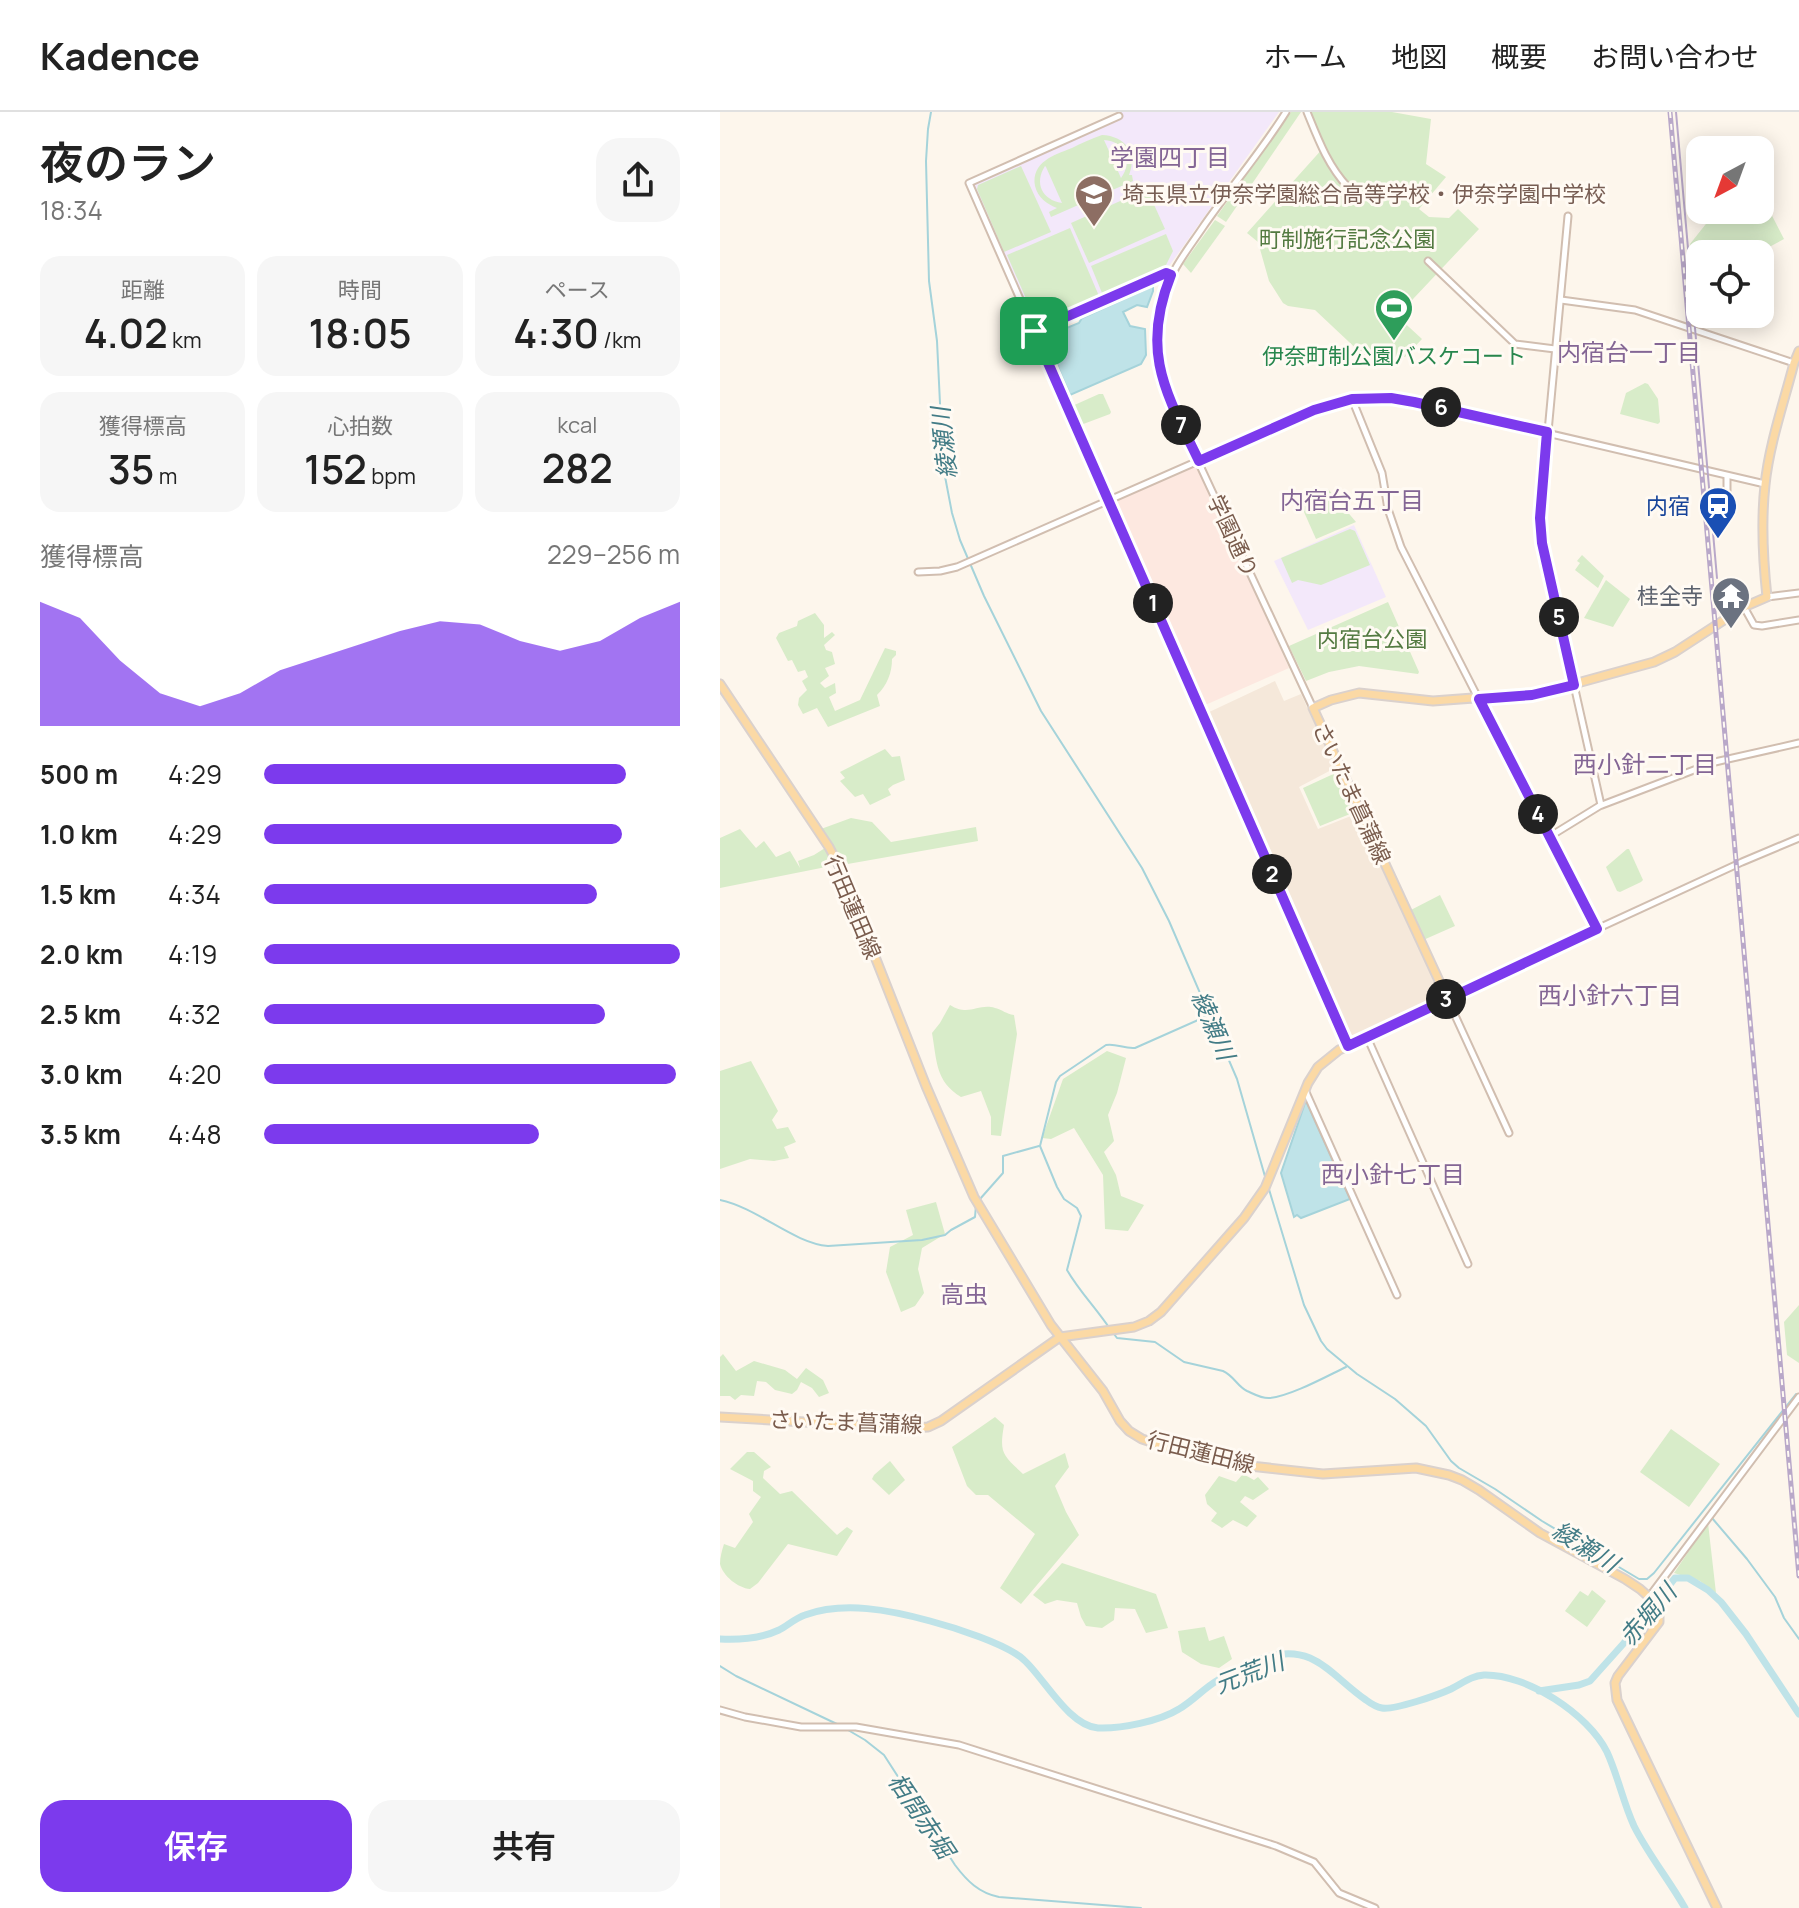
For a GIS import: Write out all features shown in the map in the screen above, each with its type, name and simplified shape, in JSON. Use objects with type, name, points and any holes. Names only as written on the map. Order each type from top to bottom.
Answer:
[{"type":"main road","points":[[1767,597],[1762,550],[1765,484],[1772,446],[1799,351]]},
{"type":"main road","name":"さいたま菖蒲線","points":[[1447,998],[1313,708],[1359,693],[1433,701],[1532,695],[1574,685],[1654,662],[1675,652],[1744,607],[1767,597]]},
{"type":"main road","name":"行田蓮田線","points":[[720,684],[840,868],[974,1197],[1060,1337],[1103,1391],[1124,1426],[1142,1439],[1232,1464],[1323,1474],[1402,1468],[1438,1471],[1462,1480],[1540,1533],[1625,1579],[1650,1598],[1659,1617],[1657,1625],[1618,1676],[1615,1683],[1617,1700],[1717,1908]]},
{"type":"main road","points":[[1305,1090],[1318,1067],[1333,1054],[1447,998]]},
{"type":"main road","name":"さいたま菖蒲線","points":[[720,1417],[928,1427],[949,1416],[1060,1337],[1134,1327],[1155,1317],[1244,1218],[1265,1188],[1305,1090]]},
{"type":"street","name":"学園通り","points":[[1286,112],[1171,275],[1157,324],[1158,365],[1168,397],[1313,708]]},
{"type":"street","points":[[1307,112],[1324,154],[1348,187]]},
{"type":"street","points":[[1119,116],[969,183],[1348,1046]]},
{"type":"street","points":[[1568,216],[1540,518],[1542,543],[1601,805]]},
{"type":"street","points":[[1428,261],[1515,344],[1555,349]]},
{"type":"street","points":[[1034,331],[1166,273],[1171,275]]},
{"type":"street","points":[[1561,300],[1635,310],[1794,363]]},
{"type":"street","points":[[918,572],[940,571],[968,562],[1314,410],[1352,399],[1391,398],[1414,402],[1765,484]]},
{"type":"street","points":[[1352,399],[1382,473],[1388,509],[1401,547],[1597,929]]},
{"type":"street","points":[[1722,501],[1727,496],[1727,476]]},
{"type":"street","points":[[1767,597],[1799,593]]},
{"type":"street","points":[[1744,607],[1754,625],[1799,620]]},
{"type":"street","points":[[1549,837],[1601,805],[1715,762],[1799,743]]},
{"type":"street","points":[[1509,1133],[1447,998],[1799,838]]},
{"type":"street","points":[[1367,1037],[1468,1264]]},
{"type":"street","points":[[1305,1090],[1397,1295]]},
{"type":"street","points":[[1650,1598],[1799,1397]]},
{"type":"street","points":[[720,1710],[788,1725],[856,1727],[959,1745],[1276,1846],[1314,1862],[1339,1893],[1375,1908]]},
{"type":"shaded area","name":"埼玉県立伊奈学園総合高等学校・伊奈学園中学校","points":[[1119,112],[1279,112],[1167,269],[1034,326],[974,183],[1121,119]]},
{"type":"shaded area","points":[[1198,465],[1289,668],[1203,706],[1112,503]]},
{"type":"shaded area","points":[[1354,525],[1386,597],[1308,630],[1274,561]]},
{"type":"shaded area","points":[[1275,681],[1284,701],[1301,694],[1335,768],[1299,787],[1318,829],[1356,814],[1439,991],[1437,998],[1349,1039],[1205,714]]},
{"type":"green space","points":[[1291,112],[1301,112],[1226,222],[1217,216]]},
{"type":"green space","name":"町制施行記念公園","points":[[1310,112],[1392,112],[1431,119],[1426,164],[1446,177],[1419,209],[1429,217],[1449,218],[1458,209],[1479,229],[1397,316],[1422,339],[1405,357],[1365,357],[1315,310],[1283,303],[1269,281],[1258,242],[1247,233],[1324,147]]},
{"type":"green space","points":[[1102,135],[1117,139],[1128,147],[1132,160],[1129,175],[1132,175],[1133,181],[1051,217],[1049,212],[1057,208],[1038,194],[1035,186],[1040,165],[1051,157]],"holes":[[[1104,140],[1117,144],[1125,153],[1127,165],[1121,178]],[[1046,167],[1062,203],[1049,198],[1042,190],[1040,179]]]},
{"type":"green space","points":[[1021,166],[1051,232],[1004,252],[977,189],[978,185]]},
{"type":"green space","points":[[1147,189],[1165,229],[1089,263],[1071,223]]},
{"type":"green space","points":[[1215,220],[1225,226],[1191,273],[1183,264]]},
{"type":"green space","points":[[1774,220],[1784,239],[1774,244],[1774,240],[1693,240],[1706,224],[1774,224]]},
{"type":"green space","points":[[1070,228],[1099,296],[1040,321],[1035,319],[1007,255]]},
{"type":"green space","points":[[1166,234],[1173,251],[1165,267],[1102,293],[1091,266]]},
{"type":"green space","points":[[1645,383],[1658,399],[1658,424],[1620,414],[1626,393]]},
{"type":"green space","points":[[1103,394],[1110,414],[1078,426],[1070,407]]},
{"type":"green space","points":[[1328,489],[1356,522],[1316,539],[1300,503]]},
{"type":"green space","points":[[1350,529],[1355,531],[1370,565],[1321,585],[1298,580],[1292,583],[1281,558]]},
{"type":"green space","points":[[1582,555],[1604,576],[1598,588],[1575,570]]},
{"type":"green space","points":[[1606,580],[1630,599],[1613,627],[1584,618]]},
{"type":"green space","name":"内宿台公園","points":[[1388,602],[1418,674],[1359,666],[1306,681],[1289,646]]},
{"type":"green space","points":[[815,613],[824,625],[824,638],[832,632],[835,635],[824,645],[826,650],[832,652],[835,664],[825,668],[829,676],[820,683],[825,688],[835,683],[836,693],[829,697],[835,711],[860,700],[885,648],[896,651],[888,678],[877,695],[880,706],[828,727],[817,708],[803,714],[798,705],[799,698],[807,690],[802,681],[808,677],[805,670],[798,672],[792,660],[788,661],[776,638],[779,633],[797,626],[798,621]]},
{"type":"green space","points":[[885,749],[892,757],[900,756],[905,780],[888,789],[891,795],[870,805],[863,794],[855,797],[840,781],[845,778],[840,772]]},
{"type":"green space","points":[[1342,770],[1360,810],[1320,826],[1303,788]]},
{"type":"green space","points":[[851,818],[872,822],[891,842],[976,827],[978,841],[842,865],[821,829]]},
{"type":"green space","points":[[740,829],[756,848],[764,841],[776,857],[790,851],[800,868],[798,861],[825,848],[836,865],[720,888],[720,838]]},
{"type":"green space","points":[[1627,849],[1643,880],[1620,892],[1606,867]]},
{"type":"green space","points":[[1440,895],[1455,926],[1421,941],[1407,912]]},
{"type":"green space","points":[[950,1005],[963,1010],[989,1007],[1014,1015],[1017,1034],[1001,1136],[991,1135],[991,1117],[981,1091],[961,1097],[946,1084],[939,1070],[932,1033]]},
{"type":"green space","points":[[1107,1051],[1126,1058],[1108,1115],[1114,1141],[1104,1152],[1116,1175],[1121,1196],[1144,1205],[1128,1231],[1105,1229],[1103,1175],[1074,1128],[1051,1139],[1042,1138],[1063,1079]]},
{"type":"green space","points":[[751,1061],[778,1111],[772,1120],[777,1129],[788,1127],[796,1142],[784,1147],[789,1158],[774,1161],[750,1159],[720,1169],[720,1071]]},
{"type":"green space","points":[[936,1202],[945,1234],[922,1248],[918,1269],[924,1293],[915,1306],[901,1312],[886,1272],[890,1247],[913,1235],[906,1210]]},
{"type":"green space","points":[[1799,1305],[1799,1363],[1787,1355],[1784,1322]]},
{"type":"green space","points":[[723,1354],[736,1371],[754,1361],[785,1370],[797,1379],[806,1368],[823,1380],[829,1393],[819,1397],[812,1388],[801,1382],[792,1394],[757,1381],[754,1396],[741,1395],[735,1400],[730,1396],[720,1396],[720,1357]]},
{"type":"green space","points":[[995,1417],[1004,1425],[1004,1453],[1023,1474],[1065,1453],[1069,1467],[1055,1486],[1079,1535],[1021,1604],[1000,1588],[1035,1534],[988,1495],[976,1495],[967,1486],[952,1447]]},
{"type":"green space","points":[[1671,1429],[1720,1464],[1689,1507],[1640,1472]]},
{"type":"green space","points":[[747,1452],[754,1452],[771,1467],[764,1471],[763,1478],[780,1494],[792,1491],[837,1535],[847,1527],[853,1531],[837,1556],[788,1544],[750,1589],[728,1577],[720,1564],[724,1544],[735,1548],[753,1522],[749,1514],[761,1497],[753,1491],[753,1481],[730,1469]]},
{"type":"green space","points":[[890,1461],[905,1480],[889,1495],[872,1479]]},
{"type":"green space","points":[[1243,1474],[1254,1480],[1258,1477],[1269,1489],[1253,1500],[1245,1496],[1240,1502],[1257,1516],[1247,1527],[1233,1520],[1222,1528],[1211,1521],[1217,1513],[1207,1504],[1205,1495],[1219,1476],[1236,1482]]},
{"type":"green space","points":[[1708,1523],[1716,1593],[1700,1581],[1674,1573]]},
{"type":"green space","points":[[1062,1563],[1156,1594],[1168,1628],[1146,1633],[1135,1609],[1115,1608],[1114,1620],[1102,1628],[1086,1626],[1077,1603],[1057,1600],[1045,1604],[1033,1595]]},
{"type":"green space","points":[[1592,1590],[1606,1601],[1587,1627],[1565,1611],[1580,1591],[1588,1596]]},
{"type":"green space","points":[[1205,1627],[1209,1641],[1224,1636],[1232,1659],[1219,1668],[1201,1664],[1182,1652],[1178,1631]]},
{"type":"water","points":[[1153,286],[1147,307],[1137,305],[1123,312],[1130,326],[1145,329],[1146,355],[1141,364],[1070,395],[1051,351],[1056,347],[1052,334]]},
{"type":"water","points":[[1305,1103],[1350,1199],[1301,1218],[1297,1215],[1294,1217],[1281,1173]]},
{"type":"waterway","name":"綾瀬川","points":[[931,112],[926,161],[929,281],[937,341],[943,466],[960,540],[1041,711],[1142,868],[1169,921],[1237,1079],[1266,1180]]},
{"type":"waterway","points":[[1110,1329],[1067,1270],[1081,1216],[1077,1208],[1064,1199],[1040,1146],[1056,1082],[1060,1076],[1106,1045],[1135,1048],[1207,1016]]},
{"type":"waterway","points":[[980,1199],[1003,1173],[1003,1156],[1039,1146]]},
{"type":"waterway","name":"綾瀬川","points":[[1268,1186],[1304,1305],[1327,1349],[1426,1426],[1459,1468],[1639,1579],[1647,1579],[1654,1573],[1796,1394]]},
{"type":"waterway","points":[[720,1200],[748,1210],[802,1239],[828,1246],[922,1240],[945,1235],[975,1217],[976,1205]]},
{"type":"waterway","points":[[1114,1334],[1117,1338],[1155,1342],[1184,1362],[1223,1371],[1244,1389],[1264,1398],[1288,1394],[1346,1367]]},
{"type":"waterway","points":[[1712,1518],[1775,1597],[1784,1618],[1799,1639]]},
{"type":"waterway","name":"赤堀川","points":[[1539,1691],[1590,1681],[1675,1578],[1688,1578],[1721,1602],[1799,1714]]},
{"type":"waterway","name":"元荒川","points":[[720,1639],[765,1635],[805,1615],[835,1608],[867,1609],[915,1617],[952,1627],[1016,1654],[1032,1668],[1067,1710],[1087,1725],[1098,1728],[1129,1726],[1162,1717],[1184,1706],[1235,1670],[1267,1657],[1284,1654],[1298,1654],[1321,1664],[1368,1701],[1382,1708],[1427,1698],[1484,1675],[1519,1681],[1571,1711],[1598,1738],[1611,1761],[1634,1826],[1685,1908]]},
{"type":"waterway","name":"栢間赤堀","points":[[720,1666],[839,1725]]},
{"type":"waterway","name":"栢間赤堀","points":[[848,1730],[884,1755],[955,1865],[979,1889],[999,1897],[1141,1908]]},
{"type":"tram line","points":[[1676,112],[1717,578]]},
{"type":"railway","points":[[1670,112],[1799,1576]]},
{"type":"place","name":"埼玉県立伊奈学園総合高等学校・伊奈学園中学校","points":[[1094,228]]},
{"type":"place","name":"伊奈町制公園バスケコート","points":[[1394,342]]},
{"type":"place","name":"内宿","points":[[1718,540]]},
{"type":"place","name":"桂全寺","points":[[1731,630]]},
{"type":"district","name":"学園四丁目","points":[[1170,156]]},
{"type":"district","name":"内宿台一丁目","points":[[1629,351]]},
{"type":"district","name":"内宿台五丁目","points":[[1352,499]]},
{"type":"district","name":"西小針二丁目","points":[[1645,763]]},
{"type":"district","name":"西小針六丁目","points":[[1610,994]]},
{"type":"district","name":"西小針七丁目","points":[[1393,1173]]},
{"type":"district","name":"高虫","points":[[964,1293]]},
{"type":"route","points":[[1166,273],[1171,275],[1157,324],[1158,365],[1168,397],[1199,461],[1314,410],[1352,399],[1391,398],[1547,432],[1540,518],[1542,543],[1574,685],[1532,695],[1479,699],[1597,929],[1348,1046],[1034,331],[1166,273]]}]
